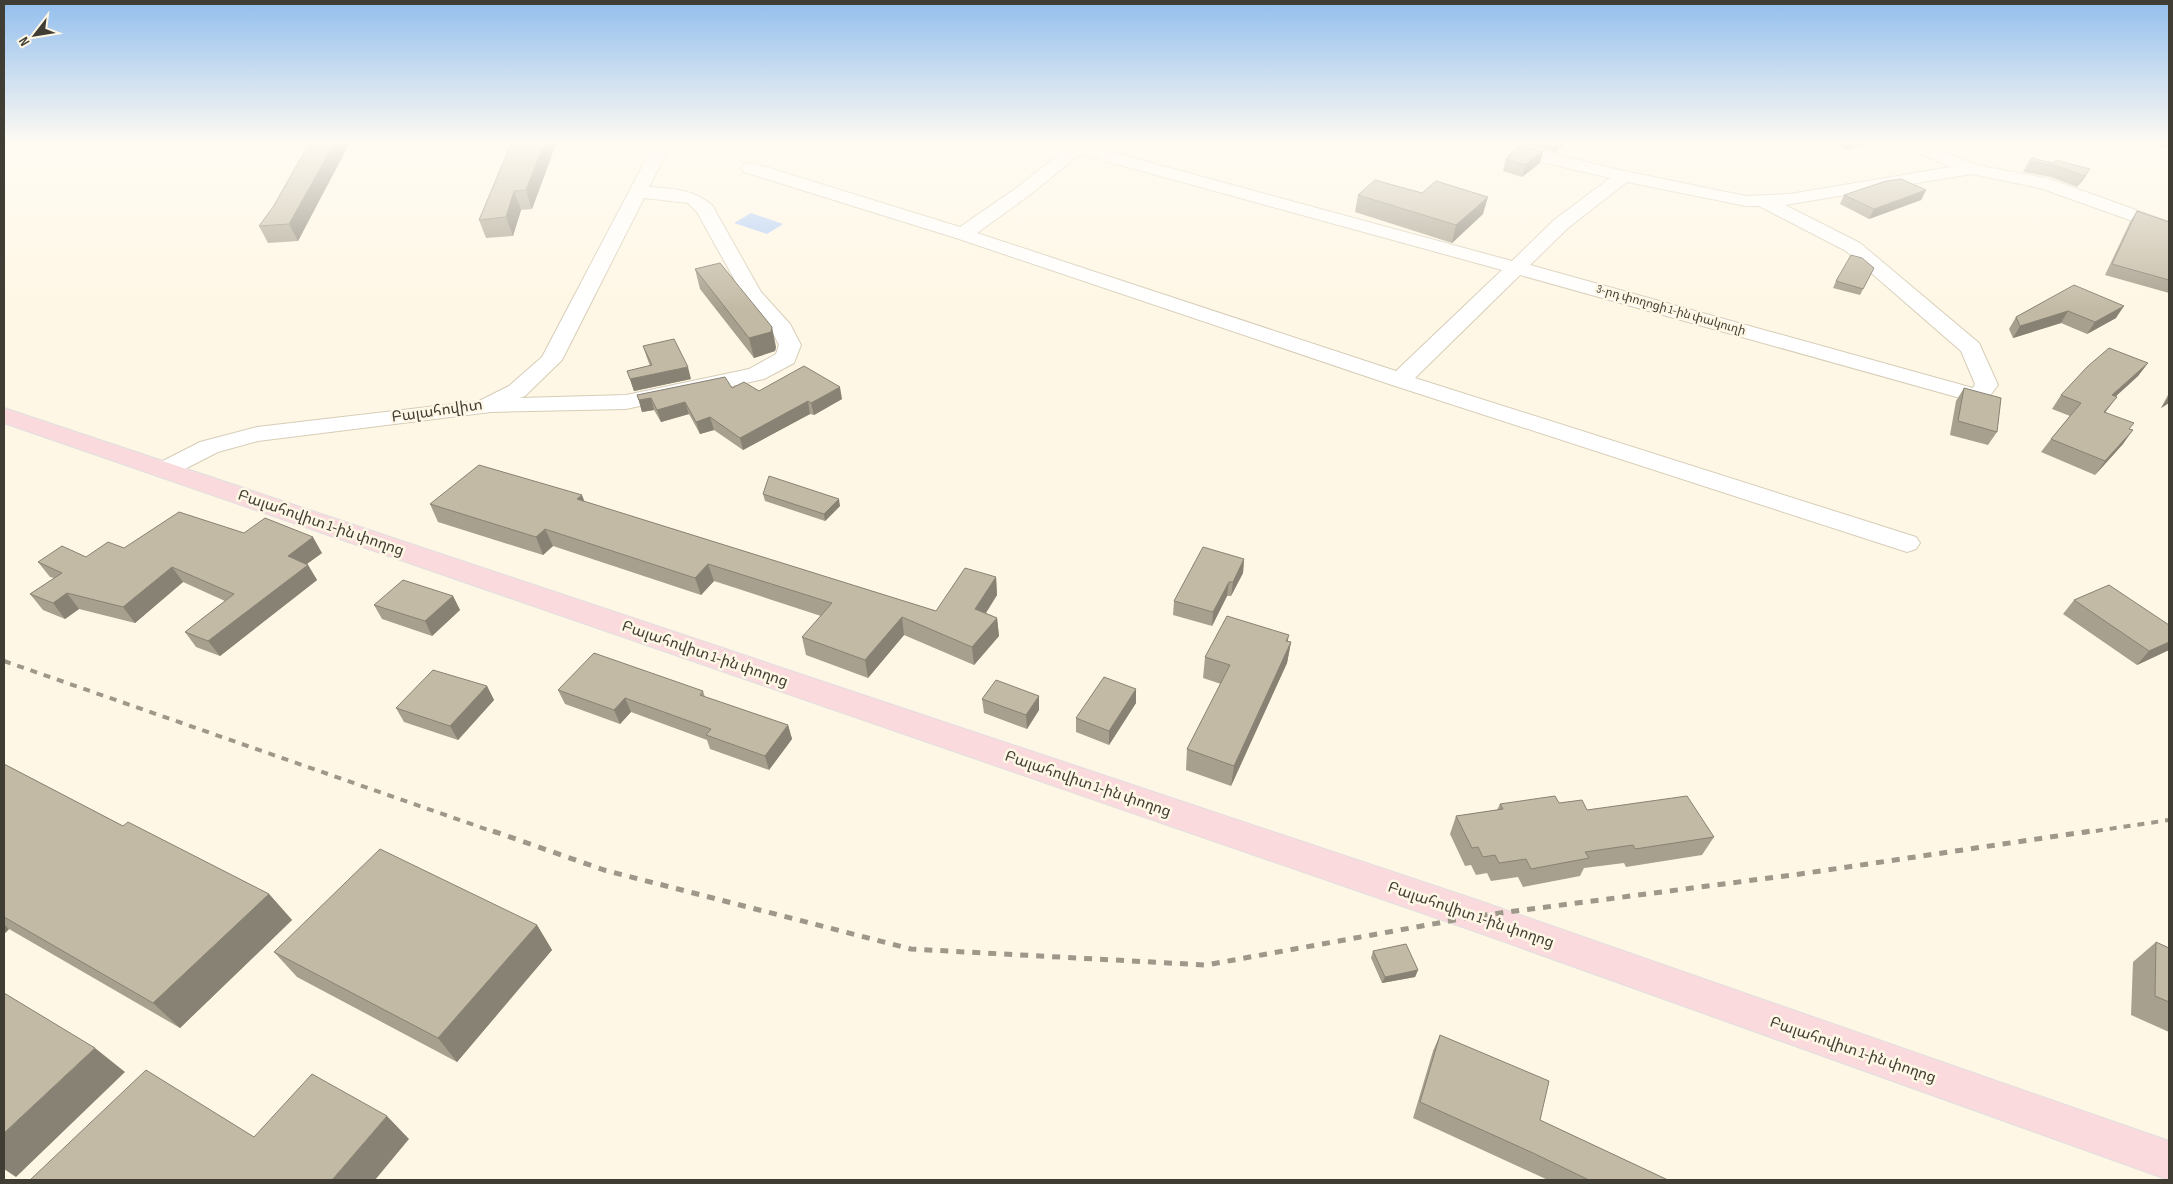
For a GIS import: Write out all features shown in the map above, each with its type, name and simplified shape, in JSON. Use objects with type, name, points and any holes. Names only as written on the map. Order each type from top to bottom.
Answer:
[{"type":"main road","name":"Բալահովիտ 1-ին փողոց","points":[[4,416],[1477,916],[2169,1161]]},
{"type":"street","name":"Բալահովիտ","points":[[164,470],[209,447],[257,434],[484,407],[517,391],[551,360],[635,199]]},
{"type":"street","points":[[484,407],[626,402],[756,374],[786,358],[790,345],[782,329],[753,295],[705,209],[694,199]]},
{"type":"street","points":[[851,199],[963,234],[1400,380],[1908,543]]},
{"type":"street","points":[[963,234],[1012,199]]},
{"type":"street","name":"3-րդ փողոցի 1-ին փակուղի","points":[[1267,199],[1978,396],[1988,385],[1971,348],[1853,247],[1763,201]]},
{"type":"street","points":[[1400,380],[1561,224],[1593,199]]},
{"type":"street","points":[[1737,199],[1746,201],[1787,199]]},
{"type":"street","points":[[2089,199],[2169,228]]},
{"type":"water","points":[[751,213],[783,224],[767,234],[734,223]]},
{"type":"building","points":[[277,199],[303,199],[289,224],[259,226]]},
{"type":"building","points":[[488,199],[511,199],[506,217],[479,220]]},
{"type":"building","points":[[1372,199],[1485,199],[1456,225]]},
{"type":"building","points":[[1853,199],[1901,199],[1874,209]]},
{"type":"building","points":[[2137,211],[2169,222],[2169,280],[2112,264]]},
{"type":"building","points":[[1851,255],[1862,258],[1874,268],[1863,289],[1836,281]]},
{"type":"building","points":[[720,263],[772,327],[771,332],[749,338],[695,269]]},
{"type":"building","points":[[2074,285],[2124,306],[2095,322],[2068,311],[2020,326],[2016,317]]},
{"type":"building","points":[[674,339],[688,367],[630,379],[627,371],[652,365],[643,346]]},
{"type":"building","points":[[2109,348],[2148,363],[2112,395],[2117,397],[2104,412],[2134,423],[2129,429],[2133,430],[2105,461],[2051,439],[2081,403],[2061,395],[2087,367]]},
{"type":"building","points":[[804,366],[840,387],[811,403],[808,401],[740,438],[710,417],[696,422],[685,402],[657,410],[651,398],[639,400],[637,395],[725,377],[732,388],[744,382],[759,391]]},
{"type":"building","points":[[1964,388],[2001,398],[1997,432],[1958,421]]},
{"type":"building","points":[[479,465],[582,495],[577,499],[936,611],[965,568],[996,577],[975,609],[997,618],[972,647],[902,617],[865,660],[802,637],[832,603],[708,564],[695,578],[545,529],[536,537],[430,504]]},
{"type":"building","points":[[769,476],[839,499],[824,514],[763,494]]},
{"type":"building","points":[[179,512],[244,533],[265,518],[313,537],[288,556],[308,565],[208,641],[185,632],[234,594],[172,567],[123,607],[67,593],[53,603],[30,594],[62,573],[38,562],[62,546],[86,557],[108,542],[124,548]]},
{"type":"building","points":[[1203,547],[1244,559],[1233,582],[1229,582],[1213,612],[1174,601]]},
{"type":"building","points":[[403,580],[453,596],[425,621],[374,605]]},
{"type":"building","points":[[2109,585],[2169,625],[2169,642],[2149,651],[2074,600]]},
{"type":"building","points":[[1227,616],[1289,635],[1286,641],[1291,642],[1234,766],[1187,749],[1230,665],[1205,657]]},
{"type":"building","points":[[594,653],[703,691],[700,695],[788,725],[765,756],[706,735],[711,729],[625,698],[614,710],[558,690]]},
{"type":"building","points":[[433,670],[487,686],[450,726],[396,708]]},
{"type":"building","points":[[1104,677],[1136,689],[1109,731],[1076,718]]},
{"type":"building","points":[[996,680],[1039,696],[1026,715],[982,699]]},
{"type":"building","points":[[4,764],[123,826],[128,822],[269,894],[153,1003],[4,917]]},
{"type":"building","points":[[1555,796],[1559,803],[1582,800],[1587,810],[1687,796],[1714,837],[1635,849],[1633,845],[1585,852],[1589,858],[1531,869],[1526,859],[1499,863],[1495,855],[1483,857],[1478,847],[1472,848],[1456,816],[1503,809],[1500,804]]},
{"type":"building","points":[[380,849],[537,925],[438,1038],[274,952]]},
{"type":"building","points":[[2156,942],[2169,948],[2169,1002],[2155,996]]},
{"type":"building","points":[[1406,944],[1418,970],[1385,977],[1373,951]]},
{"type":"building","points":[[4,993],[95,1048],[4,1133]]},
{"type":"building","points":[[1440,1035],[1549,1081],[1540,1120],[1668,1180],[1589,1180],[1420,1102]]},
{"type":"building","points":[[146,1070],[254,1137],[312,1074],[387,1116],[332,1180],[30,1180]]},
{"type":"railway","points":[[4,661],[497,833]]},
{"type":"railway","points":[[2082,833],[2169,820]]},
{"type":"railway","points":[[493,831],[604,870],[911,949],[1206,965],[1477,916],[1800,874],[2091,831]]}]
